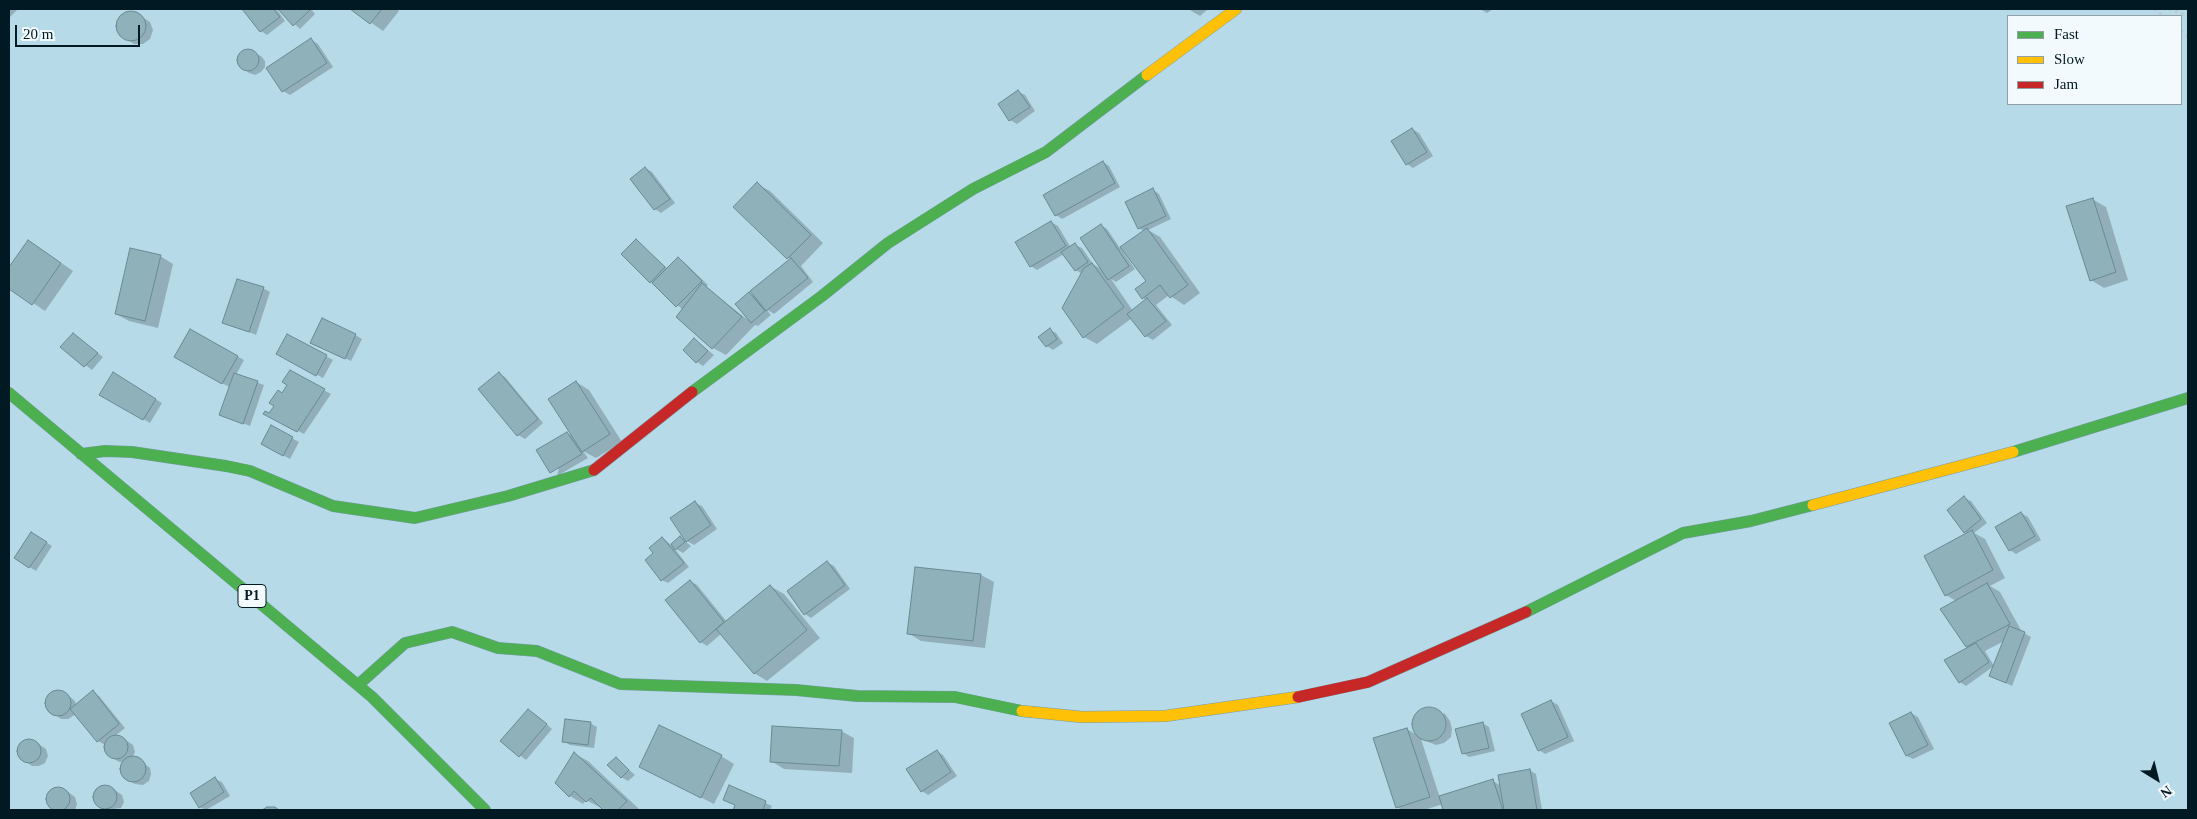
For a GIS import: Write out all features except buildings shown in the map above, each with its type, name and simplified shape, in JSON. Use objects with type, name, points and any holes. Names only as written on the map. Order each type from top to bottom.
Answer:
[{"type":"street","points":[[81,454],[104,451],[132,452],[226,466],[250,471],[333,506],[414,518],[508,496],[594,470],[888,243],[973,189],[1046,152],[1236,9]]},
{"type":"street","name":"P1","points":[[9,393],[358,685],[484,810]]},
{"type":"street","points":[[358,685],[405,643],[452,632],[498,648],[537,651],[620,684],[796,690],[857,696],[955,697],[1007,709],[1082,717],[1165,716],[1283,700],[1368,682],[1526,612],[1683,534],[1751,521],[1989,459],[2188,398]]},
{"type":"path","points":[[2169,9],[2188,16]]},
{"type":"traffic: fast","points":[[692,392],[822,296],[888,243],[973,189],[1046,152],[1147,75]]},
{"type":"traffic: fast","points":[[9,393],[372,697],[485,810]]},
{"type":"traffic: fast","points":[[2013,452],[2188,398]]},
{"type":"traffic: fast","points":[[81,454],[105,451],[132,452],[226,466],[250,471],[333,506],[415,518],[508,496],[594,470]]},
{"type":"traffic: fast","points":[[1526,612],[1683,533],[1751,521],[1813,505]]},
{"type":"traffic: fast","points":[[358,685],[405,643],[452,632],[498,648],[537,651],[620,684],[796,690],[857,696],[955,697],[1022,711]]},
{"type":"traffic: slow","points":[[1147,75],[1236,9]]},
{"type":"traffic: slow","points":[[1813,505],[2013,452]]},
{"type":"traffic: slow","points":[[1022,711],[1082,717],[1165,716],[1298,697]]},
{"type":"traffic: jam","points":[[594,470],[692,392]]},
{"type":"traffic: jam","points":[[1298,697],[1368,682],[1526,612]]}]
